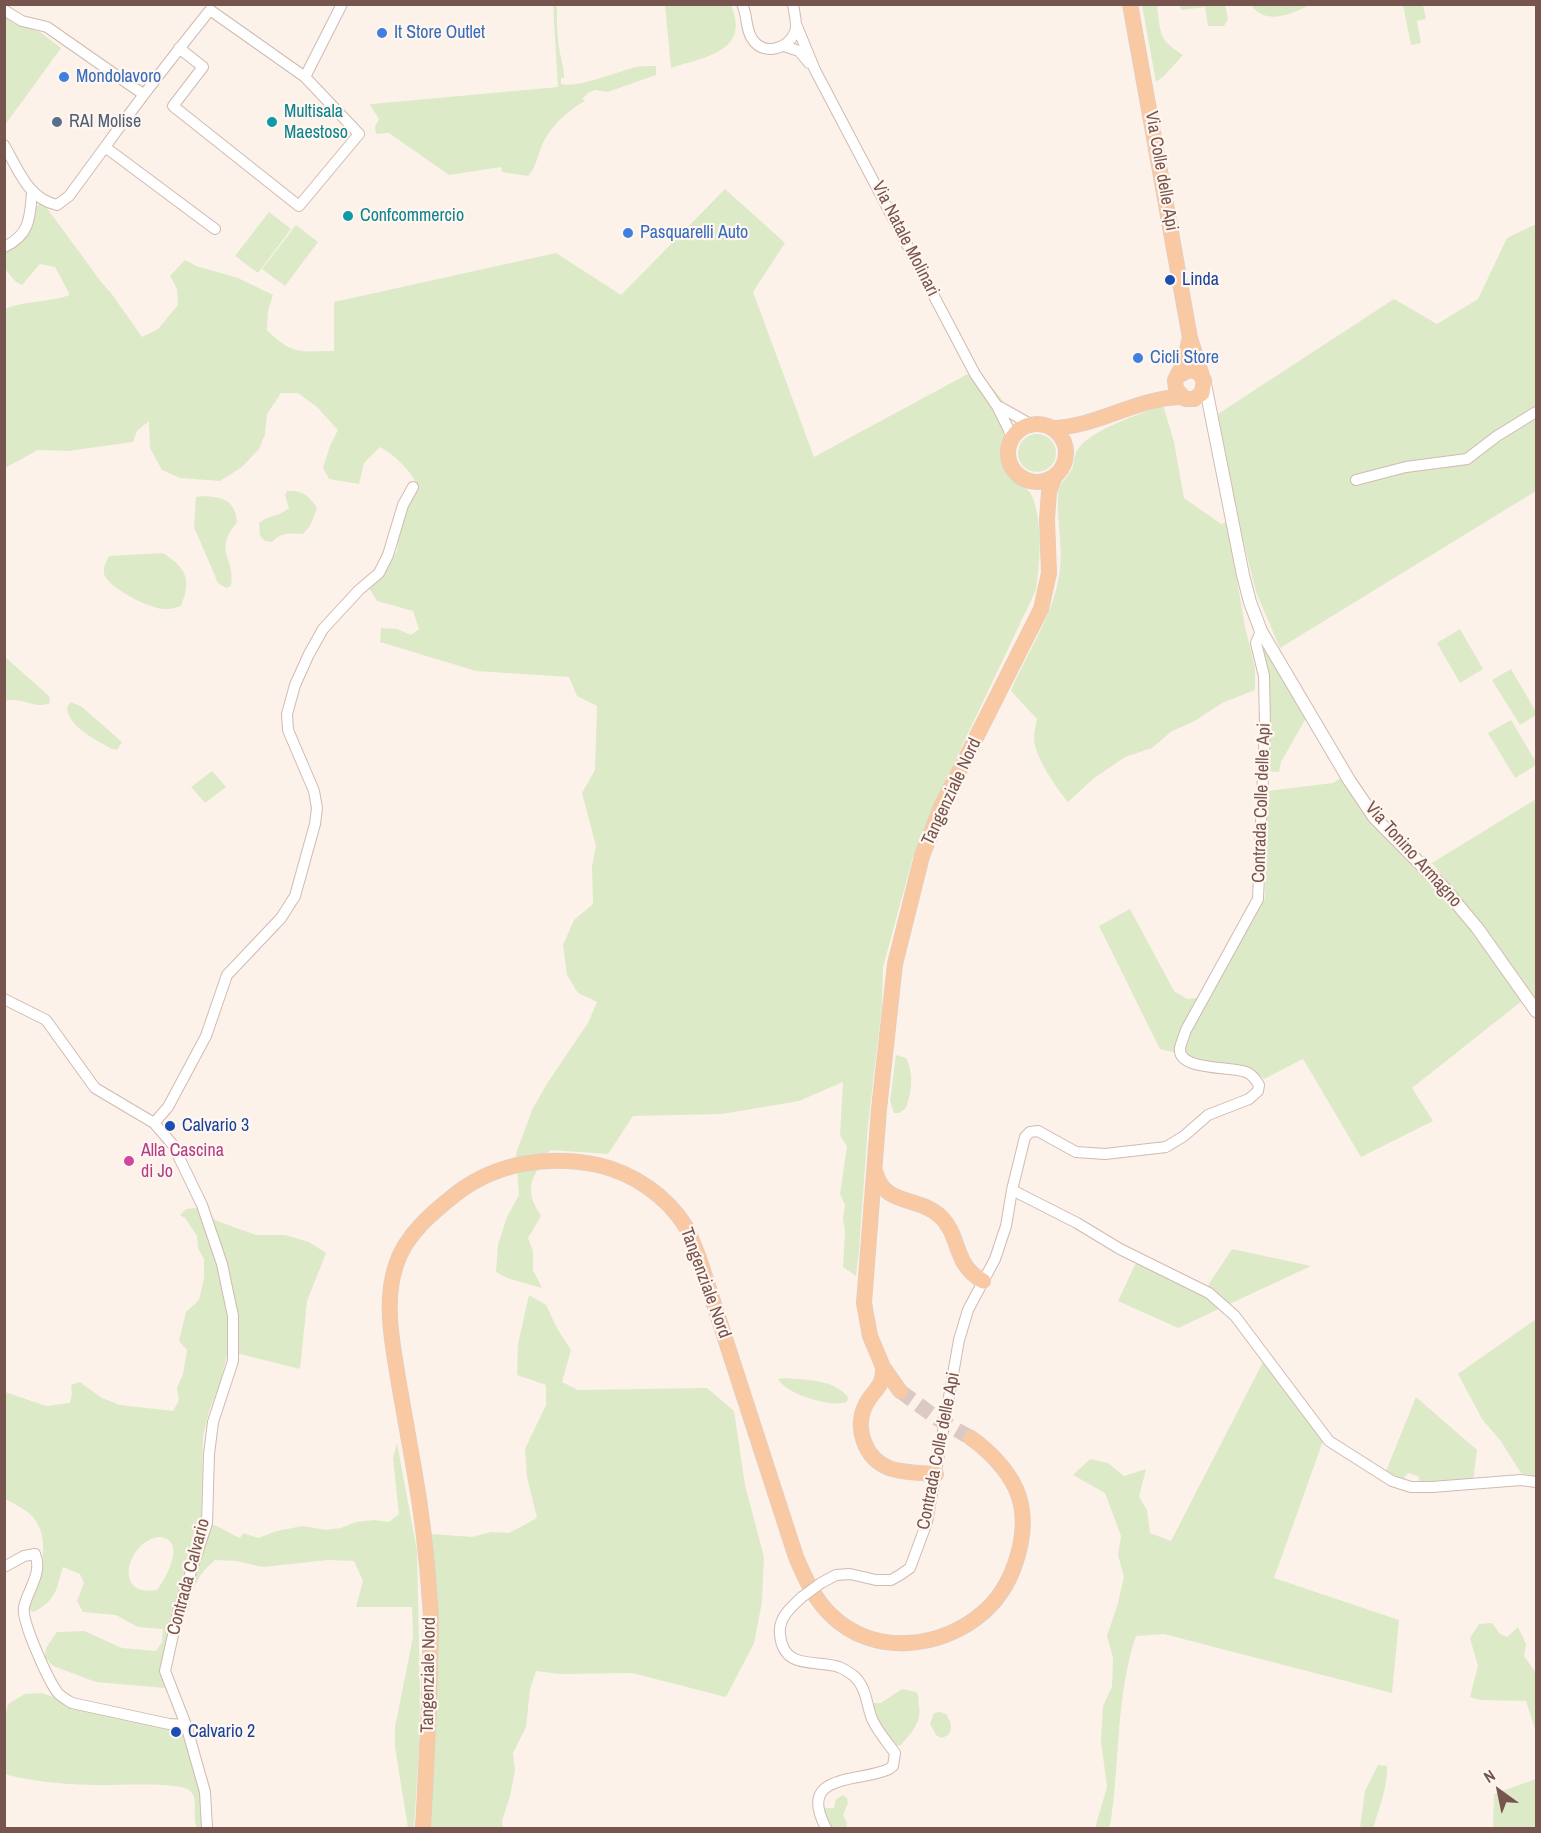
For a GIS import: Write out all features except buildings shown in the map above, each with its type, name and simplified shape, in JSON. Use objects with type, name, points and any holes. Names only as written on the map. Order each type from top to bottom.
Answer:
[{"type":"main road","name":"Via Colle delle Api","points":[[1130,4],[1190,338],[1203,380]]},
{"type":"main road","name":"Via Colle delle Api","points":[[1176,378],[1185,360],[1190,338]]},
{"type":"main road","points":[[1052,428],[1065,444],[1065,462],[1055,476],[1048,480],[1029,481],[1015,472],[1010,465],[1009,447],[1012,439],[1024,427],[1032,425],[1068,428],[1097,420],[1148,401],[1167,389],[1176,378],[1190,370],[1203,380],[1198,396],[1190,399],[1148,401]]},
{"type":"main road","points":[[1176,378],[1176,389],[1183,398]]},
{"type":"main road","points":[[1066,453],[1083,431],[1097,420]]},
{"type":"main road","name":"Tangenziale Nord","points":[[878,1390],[899,1390],[883,1367],[870,1336],[864,1303],[879,1109],[895,964],[922,856],[941,807],[1041,609],[1049,573],[1047,519],[1049,492],[1055,476]]},
{"type":"main road","name":"Tangenziale Nord","points":[[1029,481],[1037,492],[1047,519]]},
{"type":"main road","name":"Tangenziale Nord","points":[[423,1828],[429,1717],[431,1605],[419,1498],[393,1346],[390,1287],[396,1263],[410,1239],[443,1204],[466,1186],[492,1173],[519,1164],[548,1160],[577,1161],[625,1173],[662,1197],[680,1217],[688,1230],[702,1269],[796,1557],[808,1585],[820,1603],[839,1622],[857,1635],[877,1642],[896,1643],[915,1643],[940,1637],[961,1628],[986,1611],[1002,1592],[1016,1567],[1021,1542],[1021,1512],[1016,1489],[999,1463],[982,1445],[971,1438]]},
{"type":"main road","points":[[875,1171],[882,1188],[898,1198],[929,1207],[942,1218],[951,1232],[962,1262],[973,1276],[983,1281]]},
{"type":"main road","points":[[870,1221],[876,1208],[882,1203],[898,1198]]},
{"type":"main road","points":[[883,1367],[884,1375],[878,1390],[867,1403],[861,1420],[862,1437],[875,1459],[890,1468],[936,1474]]},
{"type":"street","points":[[305,77],[342,4]]},
{"type":"street","points":[[742,4],[749,33],[756,44],[770,50],[784,46],[795,32],[796,24]]},
{"type":"street","name":"Via Natale Molinari","points":[[793,4],[796,24],[815,70],[975,374],[1005,420],[1012,439]]},
{"type":"street","points":[[4,10],[22,21],[47,27],[143,94]]},
{"type":"street","points":[[4,145],[32,192],[47,202],[57,205],[69,196],[143,94],[179,48],[210,10],[305,77],[359,134],[299,206],[173,106],[203,68],[179,48]]},
{"type":"street","name":"Via Natale Molinari","points":[[784,46],[799,51],[815,70]]},
{"type":"street","points":[[105,147],[215,229]]},
{"type":"street","points":[[4,247],[15,242],[27,227],[32,192]]},
{"type":"street","name":"Via Colle delle Api","points":[[1203,380],[1243,575],[1261,631]]},
{"type":"street","name":"Via Colle delle Api","points":[[1183,398],[1203,412],[1213,431]]},
{"type":"street","name":"Via Natale Molinari","points":[[997,406],[1032,425]]},
{"type":"street","points":[[1356,480],[1406,468],[1467,459],[1536,411]]},
{"type":"street","points":[[154,1123],[168,1107],[206,1036],[227,975],[281,918],[295,896],[315,825],[317,808],[314,791],[288,730],[287,714],[295,685],[323,629],[359,590],[379,573],[388,555],[403,505],[413,488]]},
{"type":"street","name":"Via Tonino Armagno","points":[[1261,631],[1349,780],[1374,816],[1444,888],[1478,929],[1536,1011]]},
{"type":"street","name":"Contrada Colle delle Api","points":[[826,1828],[819,1816],[818,1808],[823,1791],[837,1781],[889,1769],[893,1766],[895,1754],[879,1732],[871,1716],[865,1690],[854,1676],[838,1666],[804,1664],[787,1653],[780,1641],[779,1628],[788,1610],[821,1583],[836,1575],[850,1574],[876,1580],[891,1580],[910,1568],[927,1522],[959,1340],[968,1310],[995,1259],[1006,1226],[1025,1137],[1030,1132],[1038,1131],[1076,1152],[1105,1154],[1166,1147],[1184,1136],[1208,1115],[1249,1099],[1258,1091],[1259,1085],[1248,1072],[1232,1068],[1204,1066],[1184,1060],[1180,1049],[1186,1030],[1258,899],[1265,725],[1264,676],[1256,643],[1261,631]]},
{"type":"street","name":"Contrada Calvario","points":[[4,999],[46,1020],[95,1088],[154,1123],[173,1145],[202,1205],[222,1264],[233,1316],[233,1361],[213,1422],[209,1454],[207,1523],[179,1608],[165,1671],[186,1725],[205,1792],[207,1828]]},
{"type":"street","points":[[1012,1190],[1077,1223],[1120,1249],[1209,1293],[1235,1316],[1329,1441],[1392,1480],[1411,1487],[1521,1480],[1536,1482]]},
{"type":"street","points":[[4,1567],[24,1556],[35,1554],[38,1562],[34,1582],[24,1605],[23,1618],[59,1695],[72,1703],[169,1724],[186,1725]]},
{"type":"green space","points":[[553,5],[557,7],[558,40],[564,73],[561,84],[586,82],[641,66],[656,66],[656,75],[608,92],[595,90],[588,93],[582,99],[585,101],[556,123],[544,141],[528,176],[502,172],[501,167],[449,175],[389,133],[376,134],[375,127],[379,119],[370,105],[372,104],[558,87]]},
{"type":"green space","points":[[665,5],[731,5],[736,21],[735,33],[730,43],[721,50],[710,56],[671,68]]},
{"type":"green space","points":[[1142,5],[1167,5],[1157,7],[1160,30],[1169,45],[1183,55],[1156,82]]},
{"type":"green space","points":[[1180,5],[1225,5],[1228,19],[1224,26],[1208,26],[1205,7],[1181,10]]},
{"type":"green space","points":[[1251,5],[1310,5],[1295,12],[1271,17],[1257,11]]},
{"type":"green space","points":[[1403,5],[1423,5],[1426,19],[1417,21],[1421,43],[1411,45]]},
{"type":"green space","points":[[5,16],[14,24],[40,32],[61,48],[5,125]]},
{"type":"green space","points":[[725,189],[785,243],[753,292],[814,457],[977,369],[1003,401],[999,419],[1004,435],[1003,460],[1006,470],[1031,494],[1036,509],[1040,544],[1036,590],[944,784],[913,857],[883,967],[882,1006],[868,1125],[856,1276],[843,1267],[845,1205],[840,1194],[847,1146],[840,1136],[843,1082],[799,1101],[722,1114],[633,1116],[608,1154],[550,1150],[532,1182],[532,1197],[541,1216],[528,1238],[533,1251],[533,1270],[542,1288],[507,1278],[496,1272],[498,1245],[507,1217],[519,1195],[516,1154],[532,1110],[588,1023],[597,1002],[578,993],[567,975],[563,945],[574,920],[593,904],[592,866],[596,846],[582,793],[595,770],[597,706],[577,696],[569,677],[476,671],[380,642],[381,628],[397,629],[411,635],[419,629],[413,611],[377,601],[369,588],[384,574],[397,551],[401,520],[417,484],[401,463],[380,447],[364,463],[359,484],[329,479],[323,468],[338,430],[317,407],[298,393],[281,393],[267,414],[265,434],[259,449],[242,467],[220,481],[180,478],[162,470],[150,448],[149,421],[137,431],[133,442],[68,451],[38,450],[5,468],[5,309],[70,295],[55,267],[40,264],[22,285],[16,282],[5,269],[5,251],[30,227],[36,207],[41,203],[142,337],[158,329],[178,305],[177,289],[170,276],[185,260],[196,266],[238,278],[273,295],[268,311],[267,330],[284,344],[305,351],[334,351],[334,302],[556,253],[621,295]]},
{"type":"green space","points":[[269,212],[291,229],[258,273],[235,256]]},
{"type":"green space","points":[[1536,224],[1536,491],[1280,648],[1256,592],[1238,520],[1218,414],[1394,299],[1437,324],[1478,299],[1507,238]]},
{"type":"green space","points":[[296,225],[318,242],[285,286],[262,269]]},
{"type":"green space","points":[[1163,405],[1174,442],[1184,498],[1221,524],[1227,522],[1245,627],[1255,667],[1255,690],[1222,703],[1193,722],[1172,731],[1152,748],[1125,757],[1093,779],[1068,802],[1052,781],[1038,754],[1034,738],[1037,719],[1011,691],[1045,621],[1056,591],[1061,555],[1058,493],[1083,443],[1103,430]]},
{"type":"green space","points":[[1037,434],[1051,439],[1056,453],[1051,467],[1037,472],[1023,467],[1018,453],[1023,439]]},
{"type":"green space","points":[[287,491],[305,494],[317,508],[310,526],[303,534],[286,534],[272,542],[265,541],[260,536],[259,523],[289,508],[285,495]]},
{"type":"green space","points":[[204,496],[227,501],[236,515],[237,522],[226,541],[225,548],[232,576],[231,586],[226,588],[218,583],[194,527],[196,497]]},
{"type":"green space","points":[[163,553],[182,569],[185,575],[186,588],[181,606],[160,609],[142,602],[122,592],[107,580],[104,574],[104,567],[109,556]]},
{"type":"green space","points":[[1460,629],[1483,669],[1460,683],[1437,643]]},
{"type":"green space","points":[[1263,648],[1266,648],[1306,718],[1281,762],[1279,772],[1268,771],[1269,674]]},
{"type":"green space","points":[[5,657],[49,696],[50,703],[39,705],[17,700],[5,701]]},
{"type":"green space","points":[[1511,669],[1536,712],[1536,715],[1520,725],[1492,680]]},
{"type":"green space","points":[[71,702],[82,707],[122,742],[117,750],[77,727],[67,707]]},
{"type":"green space","points":[[1511,720],[1536,762],[1536,765],[1515,778],[1488,733]]},
{"type":"green space","points":[[212,771],[226,787],[205,803],[191,787]]},
{"type":"green space","points":[[1341,778],[1445,896],[1478,937],[1523,1000],[1412,1088],[1433,1121],[1361,1157],[1303,1059],[1264,1079],[1247,1066],[1211,1062],[1160,1049],[1099,926],[1130,909],[1174,991],[1187,999],[1198,998],[1205,1004],[1265,898],[1267,791],[1333,783]]},
{"type":"green space","points":[[1536,799],[1536,1000],[1484,926],[1432,863]]},
{"type":"green space","points":[[896,1055],[906,1058],[911,1076],[911,1089],[906,1108],[899,1113],[894,1113],[890,1101]]},
{"type":"green space","points":[[197,1208],[217,1221],[256,1235],[285,1235],[309,1242],[326,1253],[307,1301],[300,1369],[228,1351],[203,1436],[201,1520],[184,1577],[165,1656],[203,1808],[204,1828],[197,1828],[194,1798],[189,1790],[183,1787],[65,1784],[5,1774],[4,1722],[8,1704],[25,1694],[42,1693],[53,1697],[74,1698],[177,1720],[165,1688],[96,1682],[53,1666],[45,1657],[46,1648],[57,1632],[84,1631],[122,1648],[156,1651],[162,1642],[163,1629],[138,1627],[116,1615],[83,1612],[77,1601],[84,1583],[80,1574],[63,1567],[57,1588],[47,1603],[34,1612],[27,1610],[42,1563],[42,1538],[39,1526],[32,1516],[5,1499],[5,1392],[46,1406],[70,1403],[71,1385],[80,1382],[102,1398],[120,1405],[173,1411],[179,1400],[177,1388],[183,1374],[187,1350],[179,1341],[186,1312],[199,1300],[204,1278],[204,1259],[198,1248],[197,1236],[185,1218],[180,1215],[186,1209]],"holes":[[[159,1537],[167,1539],[172,1544],[172,1559],[157,1590],[143,1590],[134,1586],[129,1578],[129,1568],[139,1548]]]},
{"type":"green space","points":[[1232,1249],[1311,1266],[1178,1328],[1118,1301],[1140,1254],[1207,1287]]},
{"type":"green space","points":[[529,1295],[546,1305],[571,1350],[562,1382],[578,1390],[707,1388],[734,1411],[745,1485],[764,1557],[762,1602],[754,1643],[726,1697],[632,1673],[560,1674],[536,1671],[530,1689],[526,1727],[513,1753],[515,1771],[502,1821],[503,1828],[428,1828],[431,1534],[472,1537],[491,1532],[509,1533],[537,1518],[527,1477],[525,1449],[546,1405],[546,1385],[517,1375],[518,1344]]},
{"type":"green space","points":[[1536,1319],[1536,1477],[1521,1473],[1500,1440],[1482,1419],[1458,1374]]},
{"type":"green space","points":[[1264,1360],[1323,1441],[1274,1578],[1399,1620],[1392,1693],[1164,1634],[1136,1636],[1125,1681],[1111,1820],[1109,1828],[1095,1828],[1107,1787],[1101,1741],[1103,1706],[1112,1687],[1113,1658],[1107,1636],[1124,1577],[1118,1555],[1121,1536],[1105,1493],[1073,1475],[1090,1459],[1108,1463],[1124,1476],[1146,1469],[1139,1497],[1147,1510],[1150,1533],[1171,1541]]},
{"type":"green space","points":[[778,1379],[810,1380],[835,1387],[848,1397],[847,1402],[830,1403],[809,1398],[790,1390]]},
{"type":"green space","points":[[1416,1397],[1477,1450],[1473,1481],[1420,1482],[1418,1476],[1408,1473],[1403,1479],[1386,1471]]},
{"type":"green space","points":[[397,1443],[417,1551],[420,1691],[414,1828],[408,1828],[395,1747],[395,1727],[413,1637],[412,1607],[356,1607],[363,1581],[354,1561],[328,1560],[263,1567],[236,1561],[215,1560],[196,1582],[191,1594],[189,1609],[184,1613],[211,1524],[240,1538],[243,1533],[258,1538],[277,1531],[303,1526],[326,1530],[341,1528],[356,1522],[374,1520],[389,1522],[399,1514],[393,1459]]},
{"type":"green space","points":[[1492,1623],[1500,1634],[1507,1637],[1518,1627],[1526,1644],[1524,1656],[1536,1673],[1536,1732],[1526,1701],[1480,1700],[1470,1697],[1478,1666],[1470,1638],[1479,1624]]},
{"type":"green space","points":[[902,1689],[916,1692],[919,1699],[919,1718],[901,1745],[894,1746],[880,1727],[873,1703],[881,1703]]},
{"type":"green space","points":[[934,1713],[946,1714],[951,1728],[949,1734],[941,1738],[936,1735],[930,1724]]},
{"type":"green space","points":[[1378,1765],[1387,1766],[1383,1797],[1373,1828],[1360,1828],[1365,1791]]},
{"type":"green space","points":[[1536,1779],[1536,1828],[1493,1828],[1494,1794]]},
{"type":"green space","points":[[843,1795],[847,1798],[848,1803],[843,1815],[847,1823],[846,1828],[830,1828],[823,1819],[824,1808],[834,1808],[836,1799]]},
{"type":"tunnel","points":[[900,1391],[938,1419],[971,1438]]},
{"type":"place","name":"It Store Outlet","points":[[382,33]]},
{"type":"place","name":"Mondolavoro","points":[[64,77]]},
{"type":"place","name":"RAI Molise","points":[[57,122]]},
{"type":"place","name":"Multisala Maestoso","points":[[272,122]]},
{"type":"place","name":"Confcommercio","points":[[348,216]]},
{"type":"place","name":"Pasquarelli Auto","points":[[628,233]]},
{"type":"place","name":"Linda","points":[[1170,280]]},
{"type":"place","name":"Cicli Store","points":[[1138,358]]},
{"type":"place","name":"Calvario 3","points":[[170,1126]]},
{"type":"place","name":"Alla Cascina di Jo","points":[[129,1161]]},
{"type":"place","name":"Calvario 2","points":[[176,1732]]}]
